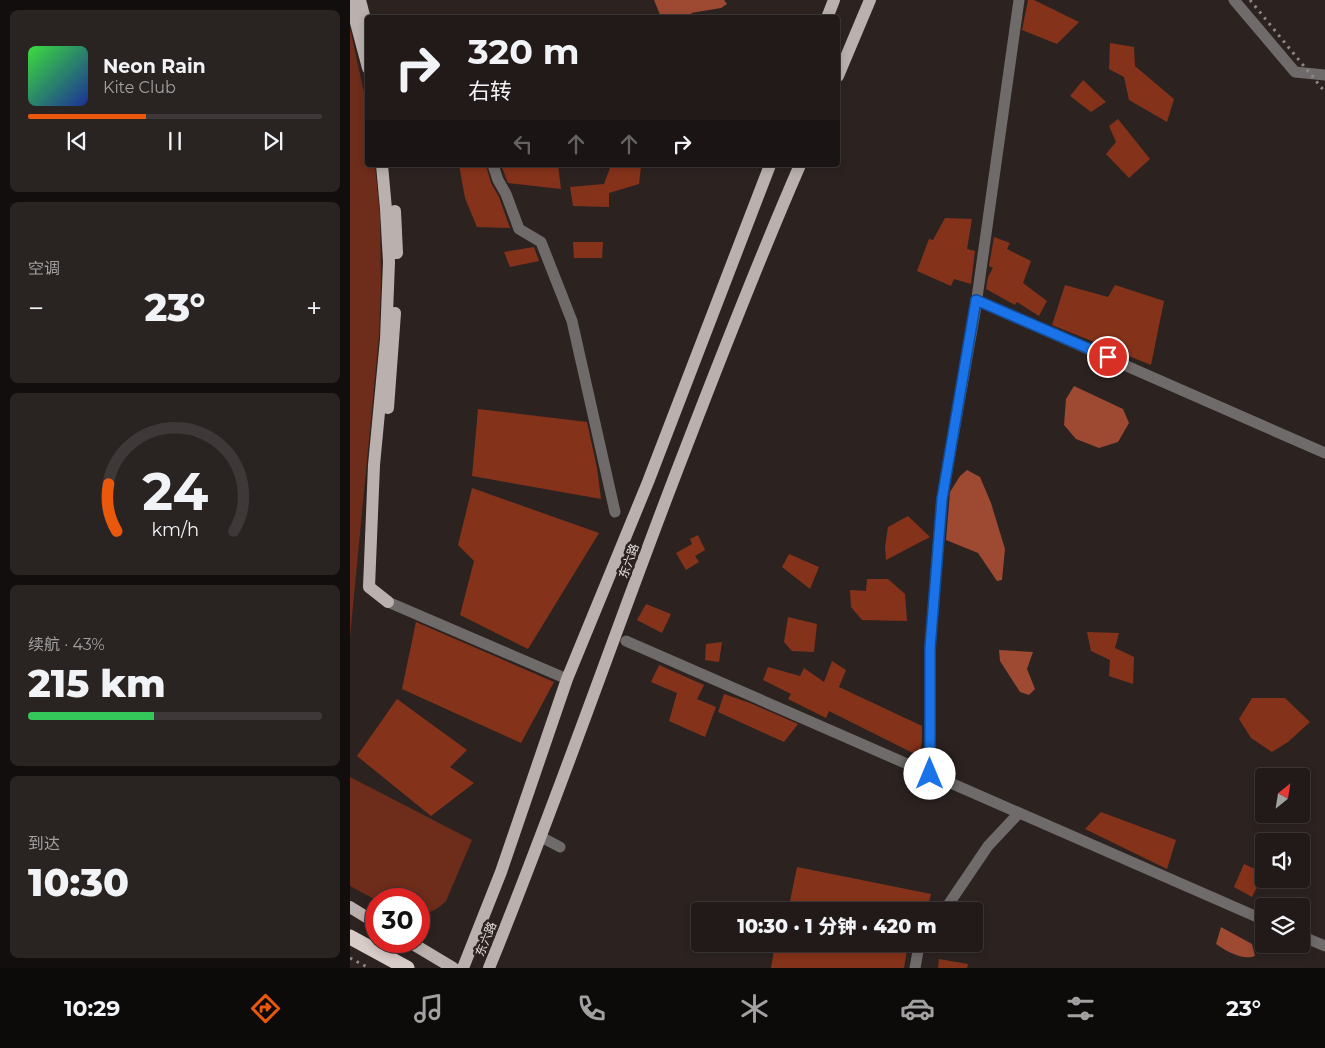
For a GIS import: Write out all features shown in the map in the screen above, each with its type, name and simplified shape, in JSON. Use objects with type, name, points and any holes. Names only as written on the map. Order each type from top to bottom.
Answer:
[{"type":"highway","points":[[350,936],[407,968]]},
{"type":"main road","points":[[350,0],[365,57]]},
{"type":"main road","points":[[360,0],[365,19]]},
{"type":"main road","points":[[828,15],[834,0]]},
{"type":"main road","points":[[840,71],[870,0]]},
{"type":"main road","points":[[382,167],[389,262],[386,339],[374,465],[369,587],[388,602]]},
{"type":"main road","points":[[388,602],[377,582],[382,467],[395,340],[396,230],[390,167]]},
{"type":"main road","name":"东六路","points":[[463,968],[501,872],[567,679],[648,482],[769,167]]},
{"type":"main road","name":"东六路","points":[[489,968],[542,837],[684,451],[771,232],[799,167]]},
{"type":"main road","points":[[352,908],[365,916]]},
{"type":"main road","points":[[428,953],[453,968]]},
{"type":"street","points":[[930,774],[930,648],[942,499],[976,300],[1019,0]]},
{"type":"street","points":[[1234,0],[1295,72],[1325,75]]},
{"type":"street","points":[[494,167],[519,229],[541,242],[572,321],[615,512]]},
{"type":"street","points":[[976,300],[1325,453]]},
{"type":"street","points":[[388,602],[567,679]]},
{"type":"street","points":[[626,641],[1255,916]]},
{"type":"street","points":[[950,902],[988,846],[1018,812]]},
{"type":"street","points":[[542,837],[560,847]]},
{"type":"street","points":[[1310,940],[1325,946]]},
{"type":"street","points":[[915,968],[918,952]]},
{"type":"shaded area","points":[[654,0],[724,0],[727,4],[721,8],[691,13],[692,15],[660,15]]},
{"type":"shaded area","points":[[350,28],[365,97],[365,167],[375,167],[380,217],[381,283],[379,336],[350,637]]},
{"type":"shaded area","points":[[1074,386],[1123,409],[1129,423],[1118,442],[1099,448],[1076,439],[1064,425],[1066,399]]},
{"type":"shaded area","points":[[967,470],[980,477],[991,503],[1005,549],[1002,580],[997,581],[978,553],[946,540],[950,492],[960,476]]},
{"type":"shaded area","points":[[999,650],[1033,652],[1027,669],[1035,689],[1029,695],[1020,692],[1000,661]]},
{"type":"shaded area","points":[[350,777],[472,840],[446,901],[431,912],[430,888],[365,888],[365,894],[350,886]]},
{"type":"shaded area","points":[[1221,927],[1252,944],[1255,956],[1240,956],[1216,944]]},
{"type":"building","points":[[1028,0],[1034,0],[1079,22],[1057,44],[1022,30]]},
{"type":"building","points":[[1110,43],[1134,47],[1135,66],[1174,99],[1167,122],[1129,100],[1124,77],[1109,69]]},
{"type":"building","points":[[1083,80],[1106,102],[1091,112],[1070,96]]},
{"type":"building","points":[[1118,119],[1150,159],[1129,178],[1106,154],[1116,142],[1109,126]]},
{"type":"building","points":[[459,167],[487,167],[491,183],[499,197],[510,228],[477,227],[465,198]]},
{"type":"building","points":[[502,167],[558,167],[561,189],[508,183]]},
{"type":"building","points":[[641,167],[639,184],[609,193],[609,207],[573,206],[570,187],[604,184],[610,168]]},
{"type":"building","points":[[945,218],[972,219],[967,249],[975,251],[971,284],[954,279],[951,286],[917,271],[929,239],[933,240]]},
{"type":"building","points":[[994,237],[1010,243],[1007,249],[1031,261],[1023,283],[1047,301],[1039,316],[1017,302],[1015,305],[986,289],[988,277],[993,268],[989,266]]},
{"type":"building","points":[[573,242],[603,242],[602,258],[574,258]]},
{"type":"building","points":[[534,247],[539,261],[510,267],[504,252]]},
{"type":"building","points":[[1065,285],[1108,297],[1115,285],[1164,301],[1151,365],[1052,325]]},
{"type":"building","points":[[478,409],[587,422],[597,468],[601,499],[472,476]]},
{"type":"building","points":[[472,488],[599,533],[528,649],[460,615],[474,561],[458,545]]},
{"type":"building","points":[[908,516],[930,537],[886,560],[885,547],[888,527]]},
{"type":"building","points":[[698,535],[705,550],[695,556],[699,562],[686,570],[676,553],[692,544],[690,539]]},
{"type":"building","points":[[789,554],[819,567],[810,589],[782,567]]},
{"type":"building","points":[[867,579],[888,579],[905,594],[907,621],[862,620],[851,607],[850,590],[866,591]]},
{"type":"building","points":[[646,604],[671,614],[662,633],[637,620]]},
{"type":"building","points":[[788,617],[817,624],[814,652],[792,651],[784,642]]},
{"type":"building","points":[[416,622],[554,682],[521,743],[402,689]]},
{"type":"building","points":[[1087,632],[1119,633],[1115,648],[1134,657],[1133,684],[1109,676],[1110,660],[1091,651]]},
{"type":"building","points":[[722,642],[719,662],[705,660],[706,644]]},
{"type":"building","points":[[832,661],[846,670],[839,687],[922,726],[919,756],[829,711],[826,718],[788,699],[791,694],[763,680],[768,667],[800,676],[804,668],[824,682]]},
{"type":"building","points":[[659,665],[704,685],[697,699],[716,707],[705,737],[669,721],[677,693],[651,682]]},
{"type":"building","points":[[724,694],[798,724],[784,742],[718,712]]},
{"type":"building","points":[[1252,698],[1285,698],[1310,722],[1288,742],[1272,752],[1251,738],[1239,719]]},
{"type":"building","points":[[397,699],[467,750],[450,767],[474,783],[431,816],[357,756]]},
{"type":"building","points":[[1101,812],[1176,840],[1167,869],[1085,829]]},
{"type":"building","points":[[1244,864],[1255,869],[1256,888],[1252,897],[1234,887]]},
{"type":"building","points":[[797,867],[931,894],[929,902],[790,902]]},
{"type":"building","points":[[774,952],[907,952],[904,968],[771,968]]},
{"type":"building","points":[[939,959],[968,964],[967,968],[938,968]]},
{"type":"railway","points":[[1250,0],[1325,92]]},
{"type":"railway","points":[[350,958],[369,968]]},
{"type":"route","points":[[930,774],[930,648],[942,499],[976,300],[1108,357]]}]
